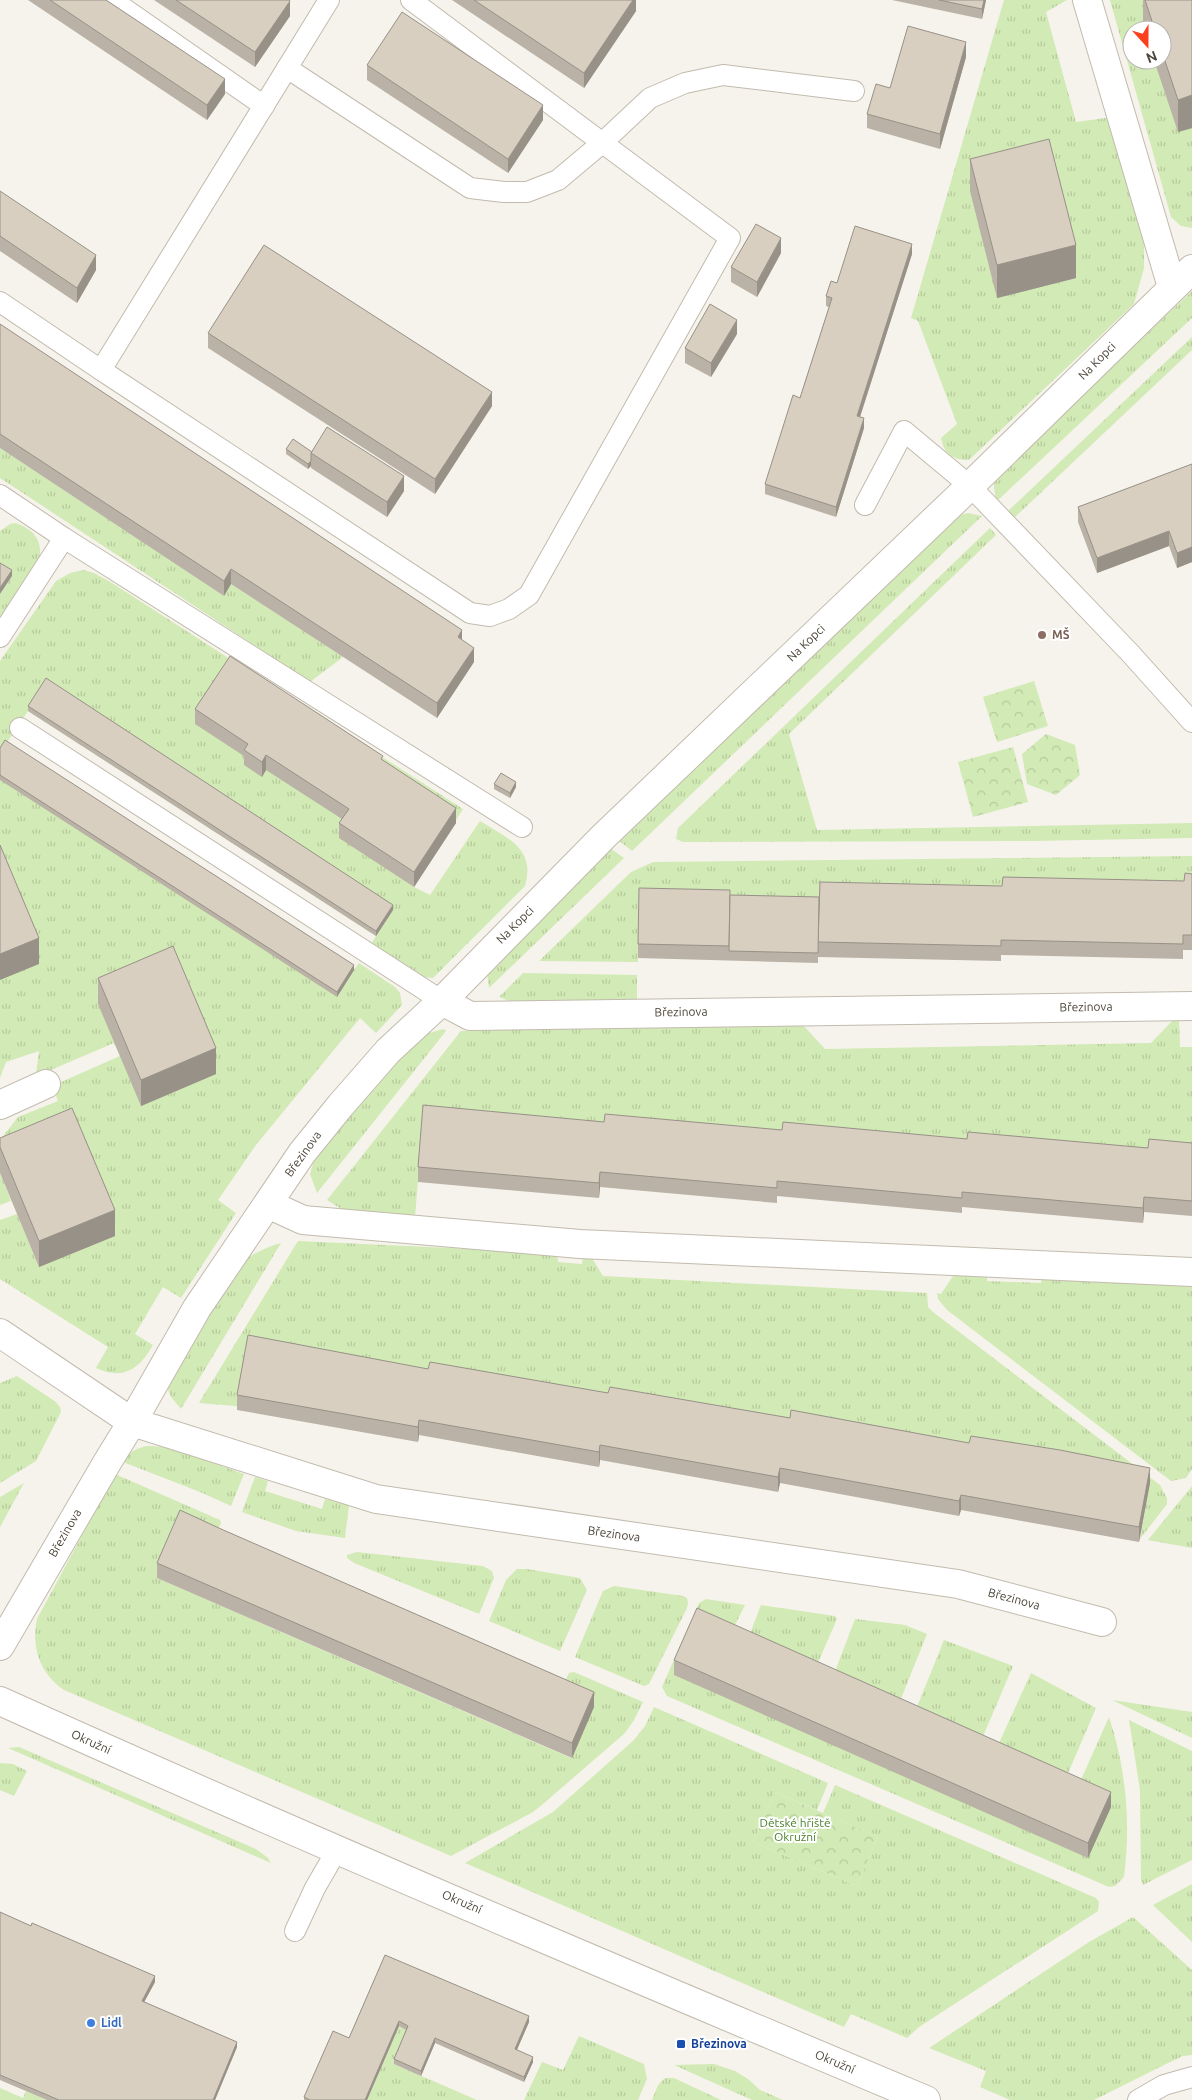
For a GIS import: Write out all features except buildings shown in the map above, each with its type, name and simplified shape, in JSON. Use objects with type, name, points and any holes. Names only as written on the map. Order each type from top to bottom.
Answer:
[{"type":"street","points":[[1087,0],[1172,287]]},
{"type":"street","name":"Na Kopci","points":[[442,1001],[604,836],[970,486],[1192,269]]},
{"type":"street","name":"Březinova","points":[[0,1646],[197,1308],[302,1152],[388,1051],[442,1001],[470,1016],[1192,1006]]},
{"type":"street","points":[[0,1105],[46,1084]]},
{"type":"street","points":[[268,1204],[303,1220],[580,1244],[1192,1272]]},
{"type":"street","name":"Březinova","points":[[0,1333],[132,1422],[376,1499],[958,1584],[1102,1622]]},
{"type":"street","name":"Okružní","points":[[0,1701],[337,1850],[926,2100]]},
{"type":"lane","points":[[112,0],[264,106]]},
{"type":"lane","points":[[101,370],[330,0]]},
{"type":"lane","points":[[0,302],[470,613],[490,616],[509,609],[529,595],[730,238],[412,0]]},
{"type":"lane","points":[[287,68],[470,188],[504,192],[526,192],[558,180],[602,143],[650,98],[685,83],[723,75],[854,91]]},
{"type":"lane","points":[[865,505],[904,431],[970,486],[1130,653],[1192,722]]},
{"type":"lane","points":[[1,499],[522,827]]},
{"type":"lane","points":[[0,637],[64,538]]},
{"type":"lane","points":[[20,728],[442,1001]]},
{"type":"lane","points":[[295,1931],[337,1850]]},
{"type":"lane","points":[[1138,2100],[1164,2085],[1192,2077]]},
{"type":"green space","points":[[1004,0],[1067,0],[1046,12],[1076,122],[1113,117],[1144,239],[1144,268],[1134,304],[969,460],[964,460],[954,458],[942,444],[941,438],[957,424],[918,321],[911,318]]},
{"type":"green space","points":[[1110,0],[1192,0],[1192,228],[1181,226],[1171,217],[1130,70],[1172,70],[1172,20],[1122,20],[1122,43]]},
{"type":"green space","points":[[1192,291],[1192,318],[996,502],[993,479]]},
{"type":"green space","points":[[1192,337],[1192,350],[1014,518],[1007,512]]},
{"type":"green space","points":[[0,448],[223,595],[231,584],[343,657],[310,682],[0,478]]},
{"type":"green space","points":[[968,513],[982,516],[632,851],[618,840],[951,521],[960,515]]},
{"type":"green space","points":[[16,523],[27,528],[38,539],[40,557],[0,618],[0,594],[12,576],[0,568],[0,531],[10,524]]},
{"type":"green space","points":[[990,528],[996,535],[789,734],[817,830],[1192,823],[1192,838],[1033,841],[683,842],[676,839],[678,828]]},
{"type":"green space","points":[[84,570],[112,583],[463,809],[414,887],[430,895],[480,821],[517,846],[523,853],[527,873],[525,886],[433,978],[424,977],[372,943],[376,936],[28,711],[6,744],[354,970],[359,963],[395,987],[400,993],[402,1005],[376,1033],[360,1018],[256,1145],[218,1200],[236,1213],[181,1298],[163,1287],[135,1334],[153,1345],[143,1360],[130,1370],[115,1373],[96,1368],[108,1347],[0,1279],[0,1220],[17,1214],[39,1267],[0,1140],[18,1117],[58,1101],[52,1086],[120,1056],[114,1043],[39,1075],[36,1073],[39,1051],[6,1062],[0,1078],[0,661],[56,581],[70,573]]},
{"type":"green space","points":[[1034,681],[1048,726],[997,742],[983,697]]},
{"type":"green space","points":[[1046,734],[1075,745],[1080,775],[1056,795],[1027,784],[1022,754]]},
{"type":"green space","points":[[1013,747],[1028,802],[973,817],[958,762]]},
{"type":"green space","points":[[610,848],[624,858],[489,988],[487,973]]},
{"type":"green space","points":[[1192,856],[1192,888],[820,897],[639,905],[638,962],[539,961],[631,872],[653,862]]},
{"type":"green space","points":[[523,973],[637,975],[637,1007],[515,1003],[499,997]]},
{"type":"green space","points":[[1175,1018],[1179,1018],[1180,1047],[1192,1047],[1192,1158],[423,1120],[415,1217],[346,1212],[327,1200],[461,1031],[801,1023],[825,1049],[1151,1043]]},
{"type":"green space","points":[[444,1029],[446,1031],[317,1193],[310,1174],[314,1160],[406,1047],[425,1034]]},
{"type":"green space","points":[[0,1173],[11,1201],[0,1205]]},
{"type":"green space","points":[[298,1241],[557,1253],[558,1262],[582,1264],[583,1253],[589,1253],[603,1276],[927,1293],[928,1307],[933,1312],[1160,1485],[1167,1498],[1167,1504],[1140,1539],[1150,1483],[199,1403]]},
{"type":"green space","points":[[281,1243],[181,1409],[170,1395],[168,1386],[203,1322],[228,1282],[244,1261],[262,1250]]},
{"type":"green space","points":[[957,1270],[987,1272],[987,1281],[1041,1283],[1043,1274],[1192,1281],[1192,1469],[1186,1478],[1171,1481],[947,1310],[938,1299],[937,1293],[941,1294]]},
{"type":"green space","points":[[17,1376],[56,1402],[61,1412],[36,1461],[0,1483],[0,1383]]},
{"type":"green space","points":[[147,1446],[183,1452],[244,1474],[231,1506],[123,1462],[130,1453]]},
{"type":"green space","points":[[115,1474],[220,1520],[221,1523],[213,1540],[157,1578],[571,1758],[594,1707],[560,1691],[569,1673],[574,1672],[643,1702],[625,1733],[543,1804],[533,1812],[451,1856],[64,1690],[49,1676],[39,1659],[35,1640],[37,1619]]},
{"type":"green space","points":[[255,1477],[268,1481],[265,1491],[322,1509],[325,1499],[349,1505],[345,1538],[296,1531],[242,1512]]},
{"type":"green space","points":[[24,1483],[0,1527],[0,1497]]},
{"type":"green space","points":[[1192,1486],[1192,1548],[1148,1540]]},
{"type":"green space","points":[[357,1552],[483,1566],[492,1571],[494,1578],[479,1614],[354,1563],[347,1558],[347,1555]]},
{"type":"green space","points":[[517,1569],[580,1578],[587,1590],[560,1651],[489,1621],[506,1580]]},
{"type":"green space","points":[[614,1586],[687,1598],[687,1608],[649,1684],[644,1686],[575,1657],[603,1591]]},
{"type":"green space","points":[[706,1599],[745,1605],[729,1637],[1076,1791],[1109,1717],[1120,1756],[1127,1816],[1124,1877],[1115,1886],[1109,1887],[667,1696],[662,1687],[699,1603]]},
{"type":"green space","points":[[761,1605],[835,1616],[837,1619],[813,1674],[746,1644]]},
{"type":"green space","points":[[855,1619],[905,1625],[927,1634],[896,1711],[831,1682]]},
{"type":"green space","points":[[944,1640],[1013,1666],[978,1748],[912,1719]]},
{"type":"green space","points":[[1031,1673],[1096,1708],[1063,1785],[994,1754]]},
{"type":"green space","points":[[1112,1700],[1192,1712],[1192,1738]]},
{"type":"green space","points":[[654,1707],[828,1783],[817,1810],[775,1792],[753,1842],[857,1886],[878,1837],[823,1813],[835,1785],[1096,1898],[1099,1902],[1098,1911],[919,2027],[907,2038],[851,2014],[844,2027],[465,1863],[553,1812],[634,1740],[645,1726]]},
{"type":"green space","points":[[1129,1720],[1192,1751],[1192,1860],[1143,1885],[1141,1880],[1140,1790]]},
{"type":"green space","points":[[19,1747],[256,1849],[268,1858],[271,1863],[8,1748]]},
{"type":"green space","points":[[0,1763],[13,1764],[27,1771],[14,1796],[0,1790]]},
{"type":"green space","name":"Dětské hřiště Okružní","points":[[775,1792],[878,1837],[857,1886],[753,1842]]},
{"type":"green space","points":[[1192,1884],[1192,1942],[1153,1905]]},
{"type":"green space","points":[[1133,1917],[1192,1970],[1192,2055],[1183,2056],[1094,2100],[1010,2100],[980,2087],[986,2071],[929,2048],[1089,1942]]},
{"type":"green space","points":[[399,2026],[408,2031],[394,2064],[477,2100],[367,2100]]},
{"type":"green space","points":[[579,2036],[644,2064],[647,2079],[638,2100],[524,2100],[542,2062],[563,2070]]},
{"type":"green space","points":[[714,2064],[735,2071],[760,2090],[783,2100],[752,2100],[674,2065]]},
{"type":"green space","points":[[665,2078],[674,2078],[721,2100],[652,2100],[658,2085]]},
{"type":"green space","points":[[0,2088],[23,2098],[26,2091],[47,2100],[0,2100]]},
{"type":"place","name":"MŠ","points":[[1042,635]]},
{"type":"place","name":"Lidl","points":[[91,2023]]},
{"type":"place","name":"Březinova","points":[[681,2044]]}]
